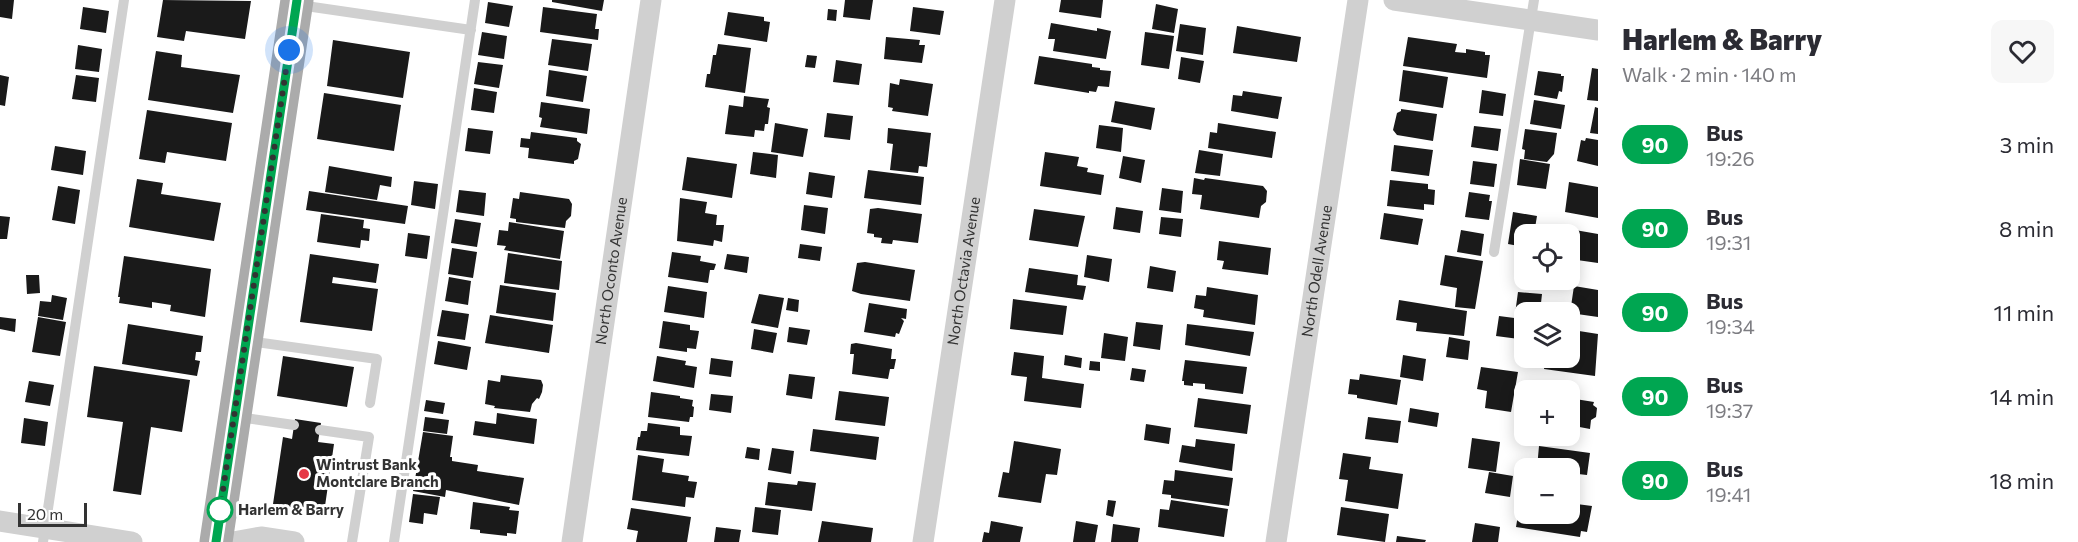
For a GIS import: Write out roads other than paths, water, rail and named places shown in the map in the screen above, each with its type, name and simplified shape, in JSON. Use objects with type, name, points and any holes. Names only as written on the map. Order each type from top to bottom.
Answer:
[{"type":"main road","points":[[216,542],[296,3]]},
{"type":"street","name":"North Oconto Avenue","points":[[572,542],[651,0]]},
{"type":"street","name":"North Octavia Avenue","points":[[923,542],[1005,0]]},
{"type":"street","name":"North Odell Avenue","points":[[1276,542],[1358,0]]},
{"type":"street","points":[[1394,0],[1532,10],[1598,30]]},
{"type":"street","points":[[0,521],[44,535],[132,542]]},
{"type":"street","points":[[233,542],[261,537],[294,542]]},
{"type":"lane","points":[[44,535],[124,0]]},
{"type":"lane","points":[[394,542],[475,0]]},
{"type":"lane","points":[[296,3],[471,30]]},
{"type":"lane","points":[[1494,252],[1532,10]]},
{"type":"lane","points":[[246,341],[376,359],[370,403]]},
{"type":"lane","points":[[234,416],[294,425]]},
{"type":"lane","points":[[320,429],[369,437],[352,542]]},
{"type":"place","name":"Wintrust Bank Montclare Branch","points":[[304,474]]},
{"type":"place","name":"Harlem & Barry","points":[[220,510]]}]
